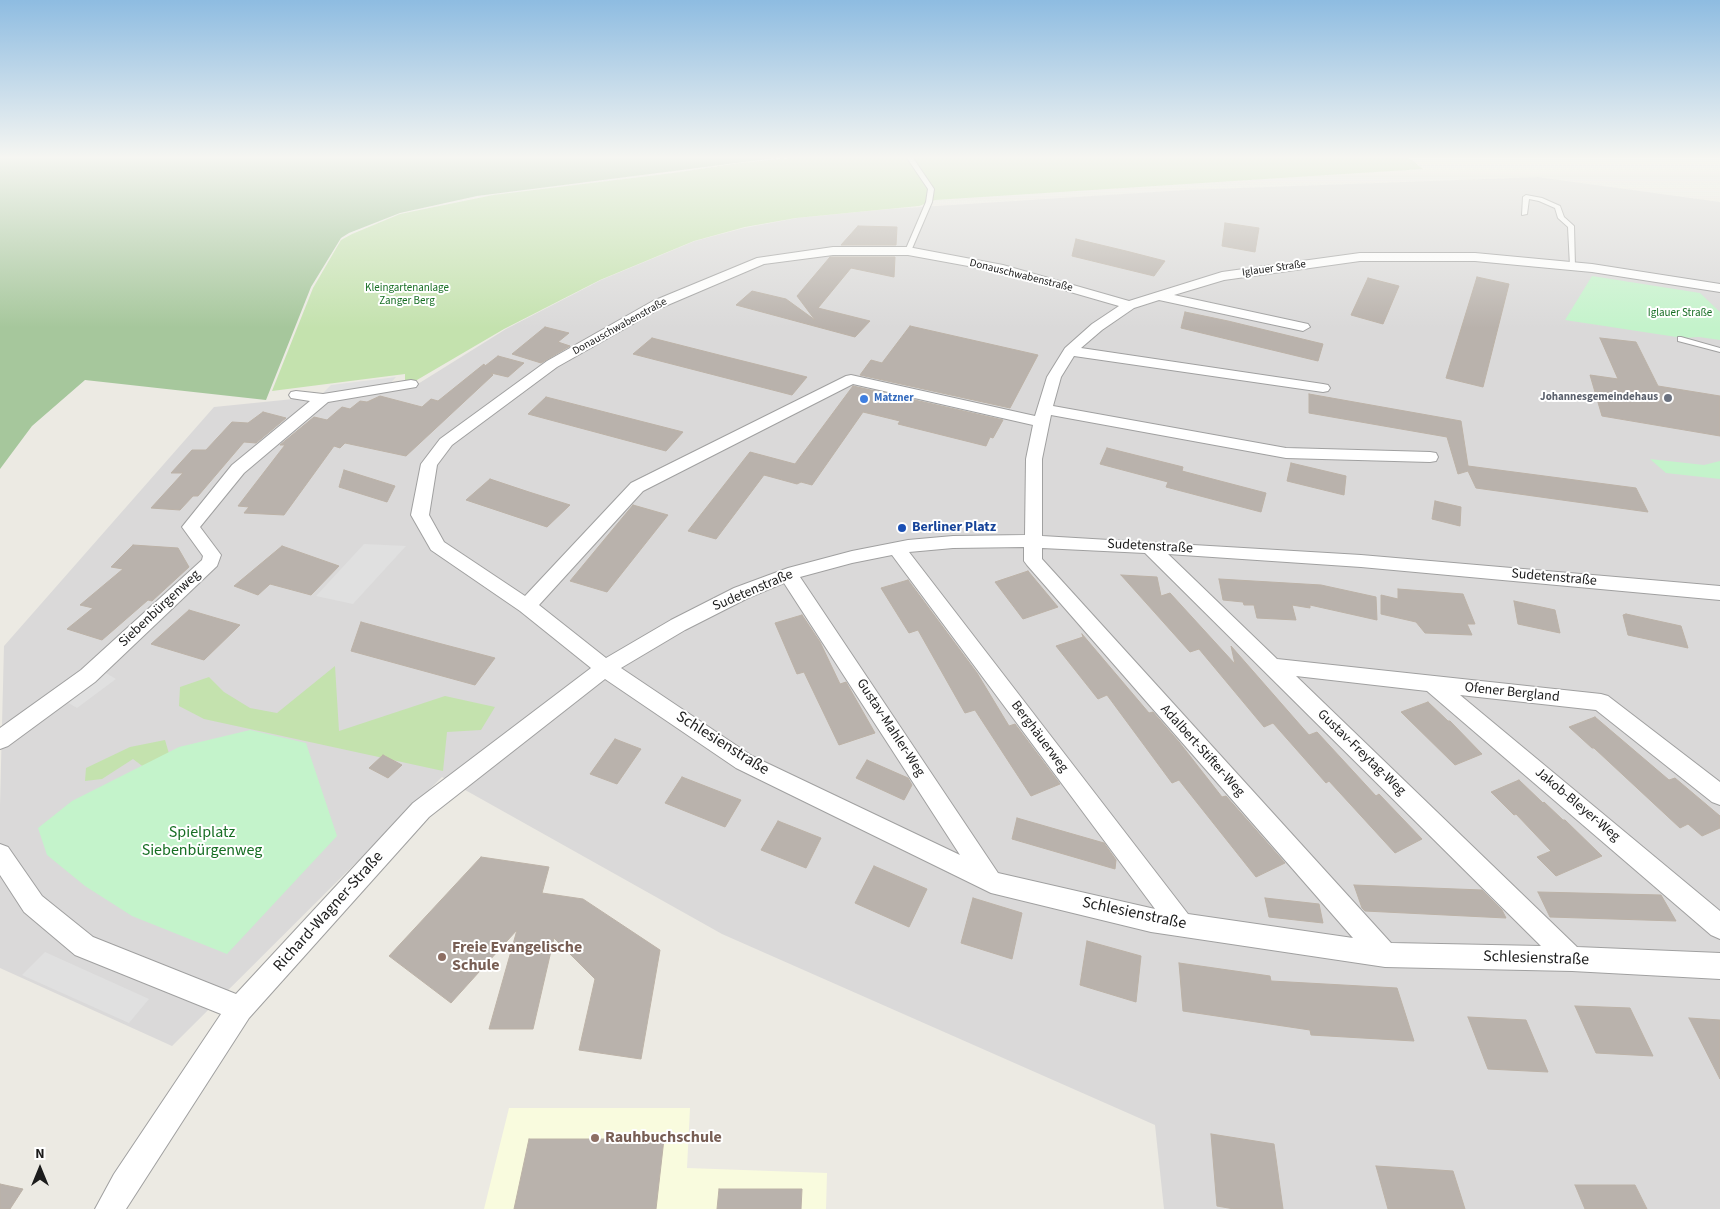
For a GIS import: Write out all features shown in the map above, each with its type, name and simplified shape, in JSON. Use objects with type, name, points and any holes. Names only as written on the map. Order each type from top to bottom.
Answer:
[{"type":"street","name":"Donauschwabenstraße","points":[[605,668],[527,606],[437,546],[420,515],[429,464],[446,442],[552,364],[658,304],[761,261],[833,250],[908,251],[1003,269],[1128,305]]},
{"type":"street","name":"Iglauer Straße","points":[[1032,541],[1034,459],[1043,415],[1054,377],[1070,351],[1097,327],[1128,305],[1222,276],[1360,257],[1475,257],[1573,266],[1720,288]]},
{"type":"street","name":"Iglauer Straße","points":[[1158,296],[1303,327]]},
{"type":"street","points":[[1070,351],[1323,388]]},
{"type":"street","points":[[527,606],[637,487],[852,378],[1043,415],[1286,453],[1430,457]]},
{"type":"street","points":[[296,395],[323,398],[411,384]]},
{"type":"street","name":"Siebenbürgenweg","points":[[0,740],[88,676],[211,562],[212,556],[191,527],[238,469],[323,398]]},
{"type":"street","name":"Sudetenstraße","points":[[605,668],[678,625],[741,593],[788,574],[852,556],[896,548],[954,542],[1032,541],[1361,561],[1720,593]]},
{"type":"street","name":"Adalbert-Stifter-Weg","points":[[1032,541],[1033,561],[1385,955]]},
{"type":"street","name":"Gustav-Freytag-Weg","points":[[1150,547],[1572,960]]},
{"type":"street","name":"Berghäuerweg","points":[[896,548],[1182,925]]},
{"type":"street","name":"Gustav-Mahler-Weg","points":[[788,574],[991,882]]},
{"type":"street","name":"Ofener Bergland","points":[[1272,666],[1601,702],[1720,795]]},
{"type":"street","name":"Schlesienstraße","points":[[605,668],[744,762],[991,882],[1182,925],[1385,955],[1720,966]]},
{"type":"street","name":"Richard-Wagner-Straße","points":[[110,1209],[124,1184],[240,1009],[421,810],[605,668]]},
{"type":"street","name":"Jakob-Bleyer-Weg","points":[[1433,684],[1720,927]]},
{"type":"street","points":[[0,855],[32,904],[84,946],[240,1009]]},
{"type":"lane","points":[[908,251],[924,214]]},
{"type":"lane","points":[[1560,214],[1561,218],[1571,226],[1573,266]]},
{"type":"lane","points":[[1681,339],[1720,350]]},
{"type":"shaded area","points":[[834,214],[1720,214],[1720,1209],[1164,1209],[1155,1125],[722,934],[442,777],[172,1046],[0,968],[0,805],[4,646],[214,407],[413,387],[506,329],[601,280],[695,241],[744,228],[797,218]]},
{"type":"shaded area","points":[[396,377],[388,386],[322,394],[331,385]]},
{"type":"shaded area","points":[[364,544],[406,546],[353,604],[316,596]]},
{"type":"shaded area","points":[[104,672],[116,679],[77,708],[65,701]]},
{"type":"shaded area","points":[[45,952],[149,999],[129,1023],[22,975]]},
{"type":"shaded area","name":"Rauhbuchschule","points":[[509,1108],[690,1108],[687,1168],[827,1173],[826,1209],[484,1209]]},
{"type":"green space","points":[[0,214],[396,214],[341,238],[311,287],[266,400],[85,380],[32,426],[0,469]]},
{"type":"green space","name":"Kleingartenanlage Zanger Berg","points":[[399,214],[833,214],[796,218],[745,227],[694,241],[600,280],[504,329],[405,387],[405,374],[272,391],[313,288],[341,240]]},
{"type":"green space","name":"Iglauer Straße","points":[[1592,276],[1700,293],[1720,312],[1720,340],[1699,337],[1683,338],[1565,320]]},
{"type":"green space","points":[[1650,459],[1704,465],[1720,461],[1720,479],[1666,473]]},
{"type":"green space","points":[[335,666],[339,731],[445,696],[495,707],[481,730],[447,732],[443,771],[204,719],[179,706],[180,687],[209,677],[224,692],[250,708],[277,713]]},
{"type":"green space","name":"Spielplatz Siebenbürgenweg","points":[[250,730],[306,743],[337,836],[227,954],[132,916],[85,886],[47,855],[38,828],[72,801],[179,747]]},
{"type":"green space","points":[[165,740],[170,757],[145,768],[133,759],[102,779],[85,781],[86,768],[130,747]]},
{"type":"building","points":[[1225,223],[1259,228],[1255,252],[1222,246]]},
{"type":"building","points":[[858,226],[897,227],[896,245],[841,245]]},
{"type":"building","points":[[1076,239],[1165,261],[1154,276],[1072,256]]},
{"type":"building","points":[[830,257],[895,257],[894,277],[851,268],[818,308],[870,321],[855,337],[736,305],[752,291],[786,299],[815,320],[797,296]]},
{"type":"building","points":[[1477,277],[1509,284],[1483,387],[1446,378]]},
{"type":"building","points":[[1368,278],[1399,286],[1383,324],[1351,315]]},
{"type":"building","points":[[1185,312],[1323,344],[1318,361],[1181,328]]},
{"type":"building","points":[[910,326],[1038,355],[1010,408],[860,375],[871,360],[882,363]]},
{"type":"building","points":[[545,327],[569,333],[558,342],[570,346],[541,363],[512,354]]},
{"type":"building","points":[[652,338],[807,377],[792,395],[633,354]]},
{"type":"building","points":[[1600,338],[1636,342],[1658,386],[1720,396],[1720,436],[1602,416],[1590,375],[1618,379]]},
{"type":"building","points":[[498,356],[524,363],[508,377],[491,373],[493,375],[406,456],[345,443],[340,448],[334,446],[284,515],[244,513],[249,507],[238,506],[285,445],[280,445],[314,417],[327,420],[342,407],[350,409],[360,401],[367,402],[380,396],[422,407],[431,399],[438,401],[484,364],[485,366]]},
{"type":"building","points":[[853,386],[1003,420],[993,438],[990,437],[986,446],[898,424],[900,421],[863,412],[812,485],[801,482],[797,484],[764,475],[716,539],[688,531],[750,452],[795,464]]},
{"type":"building","points":[[1309,394],[1461,421],[1468,466],[1636,488],[1648,512],[1476,488],[1468,471],[1458,474],[1447,437],[1309,413]]},
{"type":"building","points":[[546,397],[683,432],[666,451],[528,414]]},
{"type":"building","points":[[263,412],[286,418],[256,443],[244,442],[198,496],[193,496],[180,510],[151,508],[183,473],[171,473],[192,450],[206,450],[232,422],[248,423]]},
{"type":"building","points":[[1107,448],[1183,467],[1182,471],[1266,493],[1261,512],[1166,487],[1168,482],[1100,464]]},
{"type":"building","points":[[1291,463],[1346,476],[1344,495],[1287,481]]},
{"type":"building","points":[[344,470],[395,486],[387,502],[339,487]]},
{"type":"building","points":[[490,479],[570,505],[547,527],[466,500]]},
{"type":"building","points":[[1435,501],[1461,507],[1460,526],[1432,519]]},
{"type":"building","points":[[633,505],[668,515],[607,592],[570,581]]},
{"type":"building","points":[[133,545],[178,548],[189,567],[152,601],[148,600],[102,640],[67,629],[93,608],[80,605],[123,569],[111,567]]},
{"type":"building","points":[[282,546],[339,566],[311,595],[270,584],[258,595],[234,586]]},
{"type":"building","points":[[1028,571],[1058,607],[1023,619],[995,582]]},
{"type":"building","points":[[1121,575],[1157,577],[1161,596],[1170,593],[1235,664],[1231,646],[1309,735],[1317,732],[1376,796],[1379,794],[1422,839],[1395,853],[1329,781],[1326,783],[1273,723],[1264,727],[1199,649],[1190,652]]},
{"type":"building","points":[[1219,579],[1321,585],[1376,597],[1377,620],[1310,605],[1310,608],[1292,605],[1296,620],[1257,618],[1254,605],[1244,605],[1243,602],[1223,600]]},
{"type":"building","points":[[908,580],[977,673],[1009,726],[1015,724],[1060,784],[1031,796],[975,710],[965,713],[918,630],[909,633],[881,588]]},
{"type":"building","points":[[1398,589],[1463,594],[1475,624],[1467,624],[1472,635],[1425,633],[1416,622],[1381,614],[1381,595],[1398,599]]},
{"type":"building","points":[[1514,601],[1555,610],[1560,633],[1518,624]]},
{"type":"building","points":[[189,610],[240,625],[204,660],[151,644]]},
{"type":"building","points":[[1626,614],[1681,626],[1688,648],[1628,635],[1623,615]]},
{"type":"building","points":[[802,615],[820,642],[840,684],[846,682],[875,733],[839,745],[804,672],[797,674],[775,623]]},
{"type":"building","points":[[361,622],[495,658],[475,685],[351,651]]},
{"type":"building","points":[[1082,634],[1149,713],[1153,712],[1179,742],[1222,797],[1226,796],[1285,863],[1256,877],[1179,780],[1172,783],[1107,695],[1098,699],[1056,646],[1083,637]]},
{"type":"building","points":[[1428,702],[1450,721],[1482,754],[1455,765],[1401,712]]},
{"type":"building","points":[[1595,717],[1669,780],[1675,778],[1720,816],[1720,828],[1702,836],[1688,824],[1680,828],[1569,727]]},
{"type":"building","points":[[615,739],[641,749],[617,784],[590,774]]},
{"type":"building","points":[[383,755],[402,765],[388,778],[369,768]]},
{"type":"building","points":[[867,760],[908,778],[912,785],[904,800],[856,778]]},
{"type":"building","points":[[682,777],[741,800],[725,827],[665,803]]},
{"type":"building","points":[[1519,780],[1543,803],[1565,820],[1602,856],[1556,876],[1537,857],[1551,851],[1516,814],[1514,815],[1491,792]]},
{"type":"building","points":[[1017,818],[1104,843],[1116,860],[1115,869],[1012,839]]},
{"type":"building","points":[[778,821],[821,838],[806,868],[761,850]]},
{"type":"building","name":"Freie Evangelische Schule","points":[[481,857],[549,867],[542,893],[583,899],[660,950],[641,1059],[579,1050],[595,979],[554,938],[533,1029],[489,1029],[517,930],[451,1003],[389,956]]},
{"type":"building","points":[[874,866],[927,889],[909,927],[855,903]]},
{"type":"building","points":[[1354,885],[1482,890],[1502,910],[1506,918],[1365,911],[1362,908]]},
{"type":"building","points":[[1538,892],[1661,895],[1676,921],[1550,917]]},
{"type":"building","points":[[973,898],[1022,913],[1012,959],[961,943]]},
{"type":"building","points":[[1265,898],[1319,904],[1323,923],[1269,917]]},
{"type":"building","points":[[1087,941],[1141,956],[1136,1002],[1080,985]]},
{"type":"building","points":[[1179,963],[1270,976],[1271,981],[1397,988],[1414,1041],[1311,1035],[1310,1030],[1183,1011]]},
{"type":"building","points":[[1575,1006],[1630,1008],[1653,1056],[1596,1053]]},
{"type":"building","points":[[1468,1017],[1526,1020],[1548,1072],[1488,1069]]},
{"type":"building","points":[[1689,1018],[1720,1020],[1720,1079]]},
{"type":"building","points":[[1211,1134],[1274,1144],[1283,1209],[1234,1209],[1217,1206]]},
{"type":"building","points":[[529,1139],[664,1139],[656,1209],[514,1209]]},
{"type":"building","points":[[1376,1166],[1453,1171],[1465,1209],[1388,1209]]},
{"type":"building","points":[[0,1184],[23,1189],[10,1209],[0,1209]]},
{"type":"building","points":[[1575,1185],[1635,1185],[1647,1209],[1585,1209]]},
{"type":"building","points":[[719,1189],[802,1189],[801,1209],[717,1209]]},
{"type":"place","name":"Johannesgemeindehaus","points":[[1668,398]]},
{"type":"place","name":"Matzner","points":[[864,399]]},
{"type":"place","name":"Berliner Platz","points":[[902,528]]},
{"type":"place","name":"Freie Evangelische Schule","points":[[442,957]]},
{"type":"place","name":"Rauhbuchschule","points":[[595,1138]]}]
